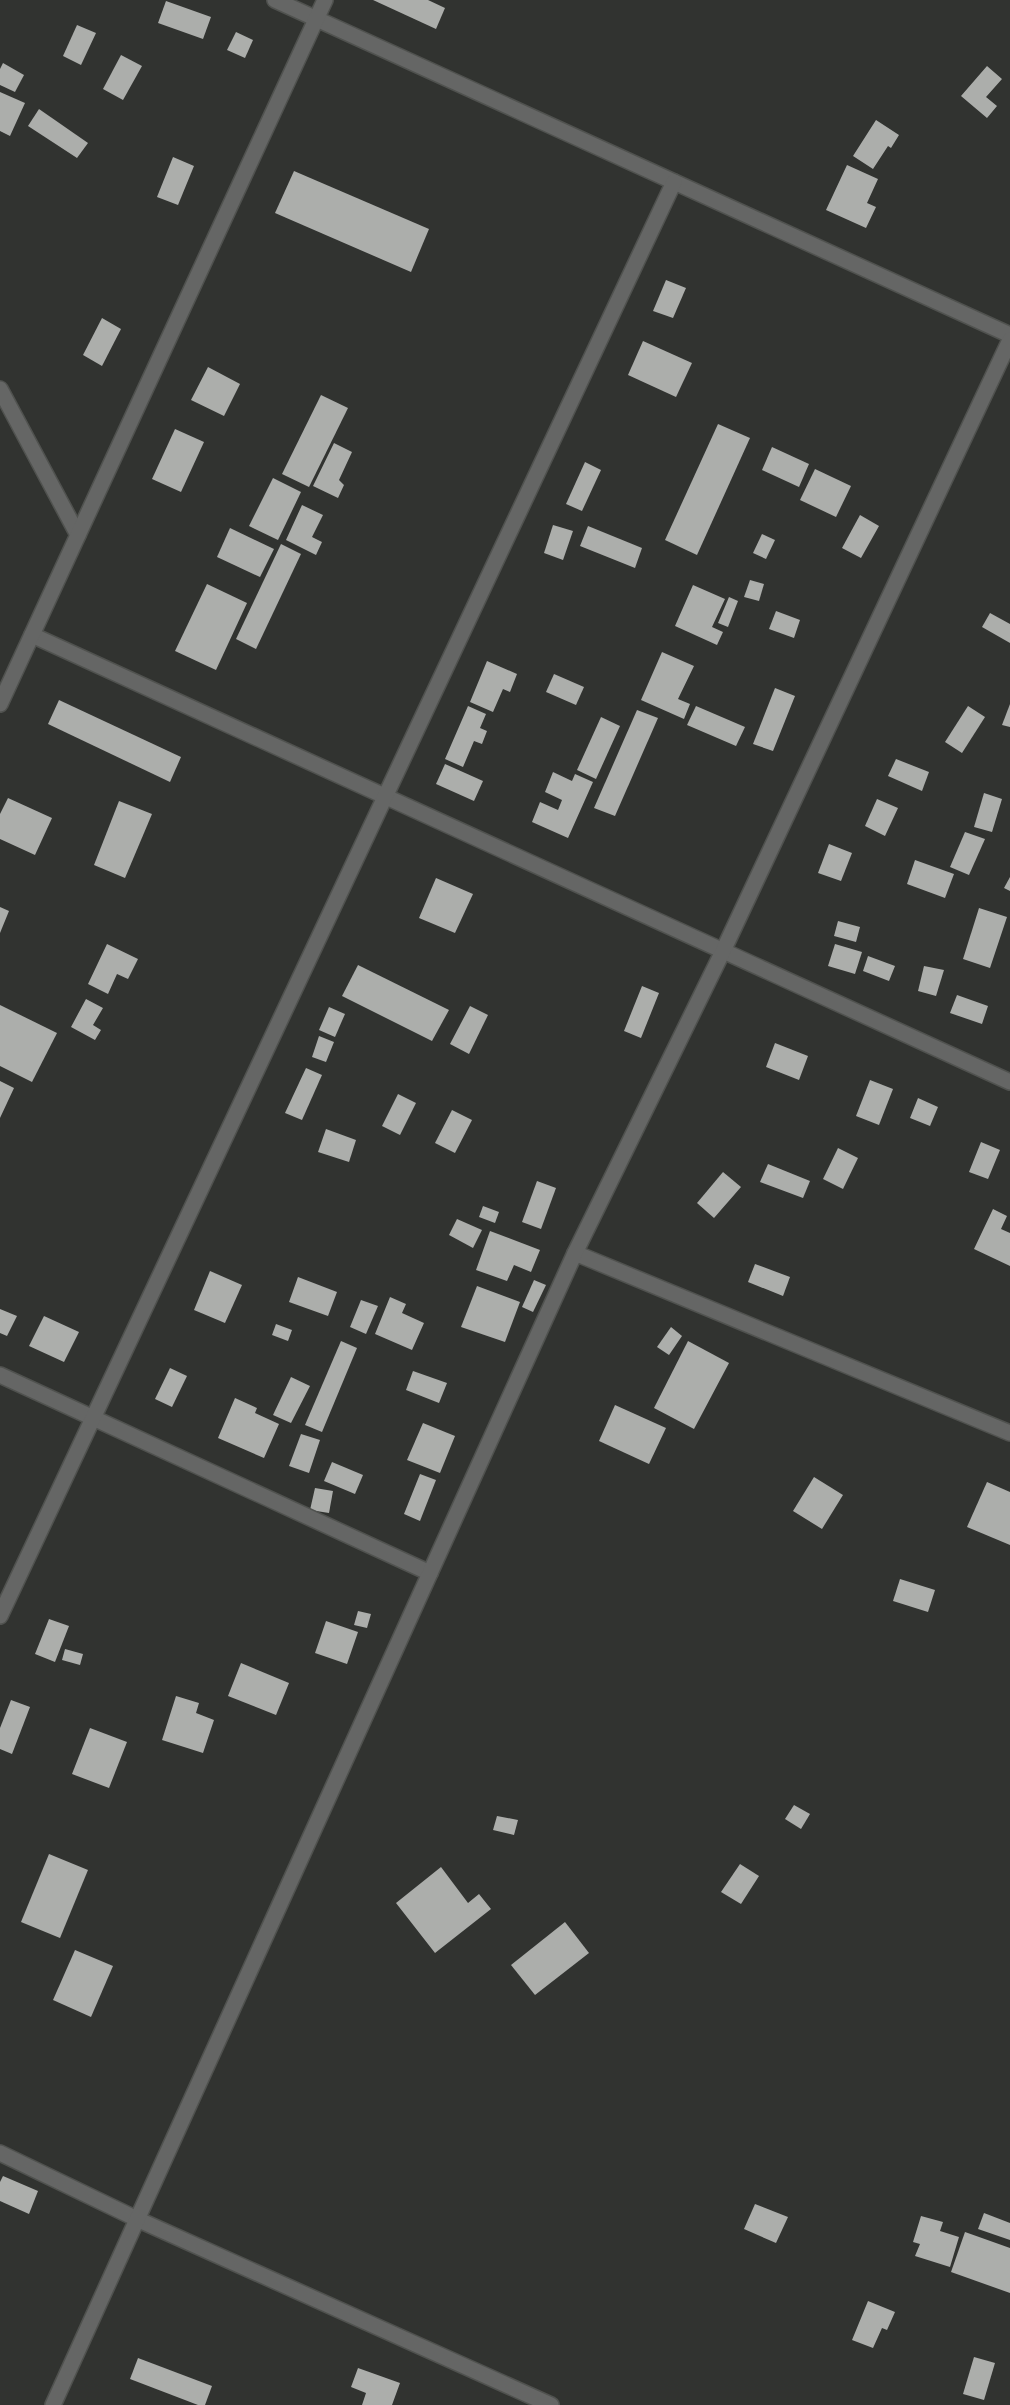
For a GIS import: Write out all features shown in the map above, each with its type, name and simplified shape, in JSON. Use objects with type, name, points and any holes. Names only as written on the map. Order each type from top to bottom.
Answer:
[{"type":"street","points":[[275,0],[1010,334]]},
{"type":"street","points":[[0,704],[325,0]]},
{"type":"street","points":[[0,1616],[674,182]]},
{"type":"street","points":[[53,2405],[139,2220],[575,1253],[723,951],[1010,340]]},
{"type":"street","points":[[0,389],[78,535]]},
{"type":"street","points":[[32,635],[1010,1082]]},
{"type":"street","points":[[575,1253],[1010,1432]]},
{"type":"street","points":[[0,1375],[430,1573]]},
{"type":"street","points":[[0,2153],[139,2220],[551,2405]]},
{"type":"building","points":[[373,0],[428,0],[445,8],[436,29]]},
{"type":"building","points":[[166,1],[211,17],[203,39],[158,23]]},
{"type":"building","points":[[77,25],[96,33],[81,65],[63,56]]},
{"type":"building","points":[[236,32],[253,40],[245,58],[227,50]]},
{"type":"building","points":[[121,55],[142,66],[123,100],[103,89]]},
{"type":"building","points":[[3,63],[24,75],[15,92],[0,85],[0,69]]},
{"type":"building","points":[[987,66],[1002,79],[986,97],[997,106],[987,118],[961,96]]},
{"type":"building","points":[[0,92],[25,103],[10,136],[0,131]]},
{"type":"building","points":[[39,109],[88,143],[77,158],[28,126]]},
{"type":"building","points":[[876,120],[899,135],[891,148],[888,146],[873,169],[853,156]]},
{"type":"building","points":[[173,157],[194,166],[178,205],[157,197]]},
{"type":"building","points":[[847,165],[878,179],[867,203],[876,207],[866,228],[826,210]]},
{"type":"building","points":[[294,171],[429,229],[411,272],[275,213]]},
{"type":"building","points":[[666,280],[686,288],[673,318],[653,311]]},
{"type":"building","points":[[102,318],[121,329],[102,366],[83,355]]},
{"type":"building","points":[[643,341],[692,363],[676,397],[628,375]]},
{"type":"building","points":[[208,367],[240,384],[224,416],[191,400]]},
{"type":"building","points":[[321,395],[348,408],[309,487],[282,474]]},
{"type":"building","points":[[718,424],[750,438],[697,555],[665,540]]},
{"type":"building","points":[[175,429],[204,442],[181,492],[152,479]]},
{"type":"building","points":[[334,443],[352,452],[339,480],[344,485],[338,498],[313,486]]},
{"type":"building","points":[[772,447],[809,464],[799,487],[762,470]]},
{"type":"building","points":[[585,462],[601,470],[582,511],[566,504]]},
{"type":"building","points":[[815,469],[851,486],[836,517],[800,500]]},
{"type":"building","points":[[273,478],[301,492],[278,540],[249,526]]},
{"type":"building","points":[[302,505],[323,515],[312,537],[322,542],[316,555],[286,540]]},
{"type":"building","points":[[860,515],[879,526],[861,558],[842,548]]},
{"type":"building","points":[[553,525],[573,531],[563,560],[544,553]]},
{"type":"building","points":[[588,526],[642,548],[635,568],[580,546]]},
{"type":"building","points":[[230,528],[274,549],[260,577],[217,557]]},
{"type":"building","points":[[762,534],[775,540],[766,559],[753,553]]},
{"type":"building","points":[[281,544],[301,554],[256,649],[236,639]]},
{"type":"building","points":[[750,580],[764,584],[759,601],[744,597]]},
{"type":"building","points":[[207,584],[247,603],[216,670],[175,651]]},
{"type":"building","points":[[693,585],[725,599],[712,627],[723,632],[717,645],[675,626]]},
{"type":"building","points":[[729,597],[738,601],[728,627],[718,623]]},
{"type":"building","points":[[776,611],[800,620],[794,638],[769,629]]},
{"type":"building","points":[[990,613],[1010,624],[1010,643],[982,627]]},
{"type":"building","points":[[662,652],[694,666],[678,699],[690,704],[684,719],[641,700]]},
{"type":"building","points":[[487,661],[517,674],[510,692],[503,689],[493,712],[470,702]]},
{"type":"building","points":[[554,674],[584,687],[576,705],[546,692]]},
{"type":"building","points":[[775,688],[795,696],[773,751],[753,744]]},
{"type":"building","points":[[59,700],[181,757],[170,782],[48,724]]},
{"type":"building","points":[[1010,704],[1010,727],[1002,725]]},
{"type":"building","points":[[468,706],[486,714],[480,728],[487,731],[482,744],[474,741],[463,767],[445,759]]},
{"type":"building","points":[[696,706],[745,727],[736,746],[687,725]]},
{"type":"building","points":[[968,706],[985,717],[962,753],[945,742]]},
{"type":"building","points":[[637,710],[658,718],[615,816],[594,808]]},
{"type":"building","points":[[601,717],[620,726],[596,779],[577,770]]},
{"type":"building","points":[[896,759],[929,772],[922,791],[888,776]]},
{"type":"building","points":[[445,764],[483,781],[474,801],[436,784]]},
{"type":"building","points":[[553,772],[572,781],[575,774],[593,782],[568,838],[532,822],[540,802],[558,810],[562,800],[545,792]]},
{"type":"building","points":[[984,793],[1002,799],[992,832],[974,827]]},
{"type":"building","points":[[8,798],[52,818],[35,855],[0,839],[0,814]]},
{"type":"building","points":[[877,799],[898,808],[885,836],[865,826]]},
{"type":"building","points":[[119,801],[152,814],[125,878],[94,865]]},
{"type":"building","points":[[965,832],[985,839],[969,875],[950,867]]},
{"type":"building","points":[[829,844],[852,853],[841,881],[818,873]]},
{"type":"building","points":[[915,860],[954,874],[945,898],[907,884]]},
{"type":"building","points":[[1010,877],[1010,891],[1004,888]]},
{"type":"building","points":[[436,878],[473,894],[455,933],[419,918]]},
{"type":"building","points":[[0,907],[9,911],[0,933]]},
{"type":"building","points":[[979,908],[1007,917],[990,968],[963,959]]},
{"type":"building","points":[[838,921],[860,927],[856,942],[834,936]]},
{"type":"building","points":[[107,944],[138,959],[128,979],[117,974],[108,994],[88,984]]},
{"type":"building","points":[[835,944],[862,952],[855,974],[828,966]]},
{"type":"building","points":[[868,956],[895,966],[889,981],[863,971]]},
{"type":"building","points":[[358,965],[449,1010],[432,1041],[342,996]]},
{"type":"building","points":[[924,966],[944,970],[936,996],[918,991]]},
{"type":"building","points":[[642,986],[659,993],[641,1038],[624,1031]]},
{"type":"building","points":[[957,995],[988,1006],[982,1024],[950,1013]]},
{"type":"building","points":[[86,999],[103,1008],[93,1025],[101,1030],[95,1040],[71,1027]]},
{"type":"building","points":[[0,1005],[57,1033],[32,1082],[0,1066]]},
{"type":"building","points":[[470,1006],[488,1015],[469,1054],[450,1044]]},
{"type":"building","points":[[329,1007],[345,1014],[335,1037],[319,1030]]},
{"type":"building","points":[[319,1036],[334,1042],[326,1062],[312,1057]]},
{"type":"building","points":[[775,1043],[808,1056],[799,1080],[766,1067]]},
{"type":"building","points":[[306,1068],[322,1075],[302,1120],[285,1113]]},
{"type":"building","points":[[870,1080],[893,1089],[879,1125],[856,1116]]},
{"type":"building","points":[[0,1081],[14,1088],[0,1118]]},
{"type":"building","points":[[398,1094],[416,1103],[400,1135],[382,1126]]},
{"type":"building","points":[[918,1098],[938,1107],[930,1126],[910,1118]]},
{"type":"building","points":[[452,1110],[472,1120],[455,1153],[435,1143]]},
{"type":"building","points":[[326,1129],[356,1140],[349,1162],[318,1152]]},
{"type":"building","points":[[981,1142],[1000,1150],[988,1179],[969,1172]]},
{"type":"building","points":[[838,1148],[858,1158],[843,1189],[823,1179]]},
{"type":"building","points":[[768,1164],[810,1181],[803,1198],[760,1182]]},
{"type":"building","points":[[723,1172],[741,1187],[714,1218],[697,1203]]},
{"type":"building","points":[[537,1181],[556,1188],[541,1229],[522,1222]]},
{"type":"building","points":[[483,1206],[499,1212],[495,1223],[479,1217]]},
{"type":"building","points":[[993,1209],[1007,1216],[1001,1229],[1010,1233],[1010,1266],[974,1249]]},
{"type":"building","points":[[457,1219],[482,1230],[473,1248],[449,1235]]},
{"type":"building","points":[[490,1231],[540,1250],[531,1272],[514,1265],[507,1281],[476,1270]]},
{"type":"building","points":[[755,1264],[790,1277],[783,1296],[748,1282]]},
{"type":"building","points":[[210,1271],[242,1285],[225,1323],[194,1310]]},
{"type":"building","points":[[298,1277],[337,1292],[328,1316],[289,1302]]},
{"type":"building","points":[[534,1280],[546,1285],[533,1312],[522,1307]]},
{"type":"building","points":[[477,1286],[520,1302],[505,1342],[461,1327]]},
{"type":"building","points":[[390,1297],[406,1304],[402,1313],[424,1323],[412,1350],[375,1334]]},
{"type":"building","points":[[361,1300],[378,1306],[366,1334],[350,1327]]},
{"type":"building","points":[[0,1309],[17,1316],[7,1336],[0,1333]]},
{"type":"building","points":[[44,1316],[79,1332],[64,1362],[29,1346]]},
{"type":"building","points":[[276,1324],[292,1330],[288,1341],[272,1335]]},
{"type":"building","points":[[671,1327],[682,1336],[669,1355],[657,1347]]},
{"type":"building","points":[[341,1341],[357,1348],[322,1432],[305,1425]]},
{"type":"building","points":[[688,1341],[729,1363],[694,1429],[654,1408]]},
{"type":"building","points":[[170,1368],[187,1376],[172,1407],[155,1399]]},
{"type":"building","points":[[413,1371],[447,1383],[439,1403],[406,1390]]},
{"type":"building","points":[[291,1377],[310,1386],[291,1423],[273,1415]]},
{"type":"building","points":[[235,1398],[257,1408],[255,1413],[279,1424],[264,1458],[218,1438]]},
{"type":"building","points":[[615,1405],[666,1428],[649,1464],[599,1441]]},
{"type":"building","points":[[423,1423],[455,1436],[440,1473],[407,1460]]},
{"type":"building","points":[[301,1434],[320,1440],[309,1473],[289,1466]]},
{"type":"building","points":[[332,1462],[363,1475],[355,1494],[324,1481]]},
{"type":"building","points":[[420,1474],[436,1480],[420,1521],[404,1514]]},
{"type":"building","points":[[814,1477],[843,1495],[822,1529],[793,1511]]},
{"type":"building","points":[[987,1482],[1010,1492],[1010,1545],[967,1527]]},
{"type":"building","points":[[315,1488],[333,1491],[329,1513],[310,1510]]},
{"type":"building","points":[[900,1579],[935,1590],[928,1612],[893,1601]]},
{"type":"building","points":[[358,1611],[371,1614],[367,1628],[354,1625]]},
{"type":"building","points":[[49,1619],[69,1626],[55,1662],[35,1654]]},
{"type":"building","points":[[326,1621],[358,1632],[347,1664],[315,1653]]},
{"type":"building","points":[[65,1649],[83,1654],[80,1665],[62,1660]]},
{"type":"building","points":[[241,1663],[289,1683],[276,1715],[228,1696]]},
{"type":"building","points":[[176,1696],[199,1703],[196,1713],[214,1720],[203,1753],[162,1740]]},
{"type":"building","points":[[11,1700],[30,1707],[12,1754],[0,1749],[0,1728]]},
{"type":"building","points":[[90,1728],[127,1742],[109,1788],[72,1774]]},
{"type":"building","points":[[794,1805],[810,1814],[801,1829],[785,1819]]},
{"type":"building","points":[[497,1816],[518,1820],[514,1835],[493,1830]]},
{"type":"building","points":[[49,1854],[88,1870],[60,1938],[21,1922]]},
{"type":"building","points":[[740,1864],[759,1876],[741,1904],[721,1892]]},
{"type":"building","points":[[441,1867],[468,1903],[479,1894],[491,1909],[435,1953],[396,1903]]},
{"type":"building","points":[[565,1922],[589,1953],[535,1995],[511,1965]]},
{"type":"building","points":[[75,1950],[113,1966],[91,2017],[53,2000]]},
{"type":"building","points":[[3,2176],[38,2191],[29,2214],[0,2201],[0,2182]]},
{"type":"building","points":[[755,2204],[788,2217],[776,2243],[744,2229]]},
{"type":"building","points":[[984,2213],[1010,2223],[1010,2240],[978,2229]]},
{"type":"building","points":[[921,2216],[943,2222],[940,2231],[959,2237],[950,2267],[915,2256],[920,2244],[913,2242]]},
{"type":"building","points":[[965,2232],[1010,2248],[1010,2293],[951,2272]]},
{"type":"building","points":[[868,2301],[895,2312],[887,2330],[882,2328],[873,2348],[852,2340]]},
{"type":"building","points":[[974,2357],[995,2363],[984,2400],[963,2394]]},
{"type":"building","points":[[138,2358],[212,2386],[205,2405],[198,2405],[130,2379]]},
{"type":"building","points":[[358,2368],[400,2383],[392,2405],[362,2405],[366,2393],[351,2387]]}]
